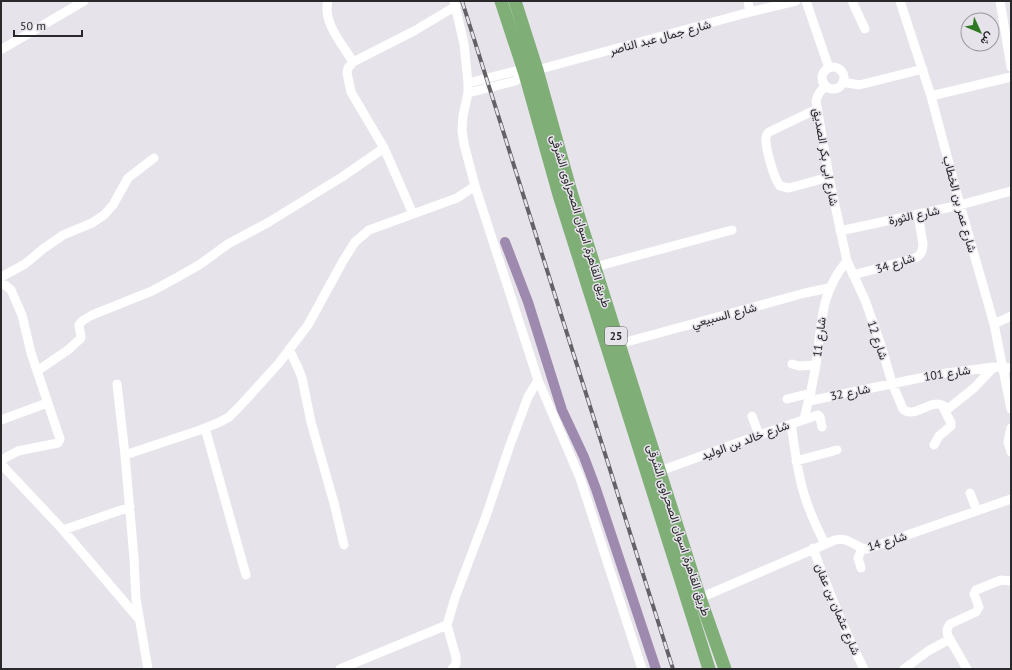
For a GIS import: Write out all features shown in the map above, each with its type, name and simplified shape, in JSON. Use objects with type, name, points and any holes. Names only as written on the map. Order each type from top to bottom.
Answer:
[{"type":"highway","name":"طريق القاهرة, اسوان الصحراوى الشرقى","points":[[501,1],[531,72],[571,192],[700,598],[725,669]]},
{"type":"highway","name":"طريق القاهرة, اسوان الصحراوى الشرقى","points":[[515,1],[561,202],[709,669]]},
{"type":"street","points":[[1,48],[84,1]]},
{"type":"street","points":[[328,1],[326,9],[330,23],[353,62]]},
{"type":"street","points":[[748,1],[750,12]]},
{"type":"street","name":"شارع جمال عبد الناصر","points":[[468,93],[515,82],[531,72],[750,12],[796,1]]},
{"type":"street","points":[[806,1],[829,68]]},
{"type":"street","points":[[852,1],[865,29]]},
{"type":"street","name":"شارع عمر بن الخطاب","points":[[900,1],[931,96],[994,324],[1011,409]]},
{"type":"street","points":[[1000,1],[1011,66]]},
{"type":"street","points":[[413,214],[384,148],[351,92],[347,73],[353,62],[414,31],[455,4],[464,44],[468,83],[468,93],[463,116],[462,131],[475,186],[538,380],[580,478],[642,669]]},
{"type":"street","points":[[836,67],[840,69],[844,75],[843,82],[835,89],[828,88],[822,79],[822,75],[826,69],[836,67]]},
{"type":"street","points":[[843,82],[859,85],[923,69]]},
{"type":"street","name":"شارع جمال عبد الناصر","points":[[468,83],[515,71],[531,72]]},
{"type":"street","points":[[931,96],[1011,77]]},
{"type":"street","name":"شارع ابى بكر الصديق","points":[[825,85],[816,101],[840,231]]},
{"type":"street","points":[[818,109],[769,132],[766,138],[767,147],[775,178],[780,186],[789,188],[829,177]]},
{"type":"street","points":[[37,371],[68,350],[80,339],[79,325],[92,314],[152,291],[199,265],[228,244],[269,222],[342,177],[384,148]]},
{"type":"street","points":[[1,277],[25,264],[43,249],[64,235],[92,223],[104,215],[113,205],[128,178],[154,158]]},
{"type":"street","points":[[125,455],[220,422],[237,410],[279,363],[308,325],[355,242],[369,230],[456,198],[475,186]]},
{"type":"street","name":"شارع الثورة","points":[[840,231],[960,205],[1011,191]]},
{"type":"street","name":"شارع 34","points":[[853,275],[912,259],[919,255],[923,248],[923,244],[918,214]]},
{"type":"street","points":[[595,267],[732,230]]},
{"type":"street","name":"شارع 12","points":[[840,231],[847,261],[865,300],[881,345],[892,383],[903,409],[906,412],[912,412],[935,404],[942,405]]},
{"type":"street","name":"شارع 11","points":[[804,419],[816,366],[822,314],[829,288],[834,278],[847,261]]},
{"type":"street","points":[[1,284],[5,285],[11,290],[22,315],[31,353],[59,435],[59,441],[55,444],[47,444],[18,451],[1,460]]},
{"type":"street","name":"شارع السبيعي","points":[[619,344],[805,293],[829,288]]},
{"type":"street","points":[[994,324],[1011,316]]},
{"type":"street","points":[[289,350],[302,378],[311,422],[334,503],[344,545]]},
{"type":"street","points":[[792,364],[799,366],[816,366]]},
{"type":"street","points":[[942,405],[949,408],[1002,367]]},
{"type":"street","name":"شارع 101","points":[[892,383],[939,374],[1002,367]]},
{"type":"street","points":[[452,669],[456,664],[456,657],[447,625],[455,598],[486,516],[510,445],[528,398],[538,380]]},
{"type":"street","name":"شارع 32","points":[[786,399],[810,397],[892,383]]},
{"type":"street","points":[[117,384],[130,507],[136,599],[148,669]]},
{"type":"street","points":[[1,420],[47,403]]},
{"type":"street","points":[[934,445],[939,436],[951,426],[942,405]]},
{"type":"street","points":[[752,416],[759,435]]},
{"type":"street","name":"شارع خالد بن الوليد","points":[[660,470],[804,419],[820,416],[822,427]]},
{"type":"street","name":"شارع عثمان بن عفان","points":[[791,424],[796,461],[807,503],[825,544]]},
{"type":"street","points":[[205,428],[246,575]]},
{"type":"street","points":[[1011,428],[1008,442],[1011,452]]},
{"type":"street","points":[[796,461],[837,450]]},
{"type":"street","points":[[1,464],[63,530],[139,619]]},
{"type":"street","points":[[970,492],[977,511]]},
{"type":"street","name":"شارع 14","points":[[700,598],[813,548],[839,539],[843,539],[862,549],[872,548],[1011,499]]},
{"type":"street","points":[[63,530],[130,507]]},
{"type":"street","name":"شارع عثمان بن عفان","points":[[813,548],[836,612],[864,669]]},
{"type":"street","points":[[861,568],[858,558],[862,549]]},
{"type":"street","points":[[967,669],[950,639],[947,628],[950,624],[974,614],[978,610],[979,607],[974,594],[976,590],[1001,580],[1011,581]]},
{"type":"street","points":[[340,669],[447,625]]},
{"type":"street","points":[[904,669],[928,651],[950,639]]},
{"type":"waterway","points":[[505,242],[528,302],[562,410],[584,457],[596,489],[656,669]]},
{"type":"railway","points":[[462,1],[673,669]]}]
